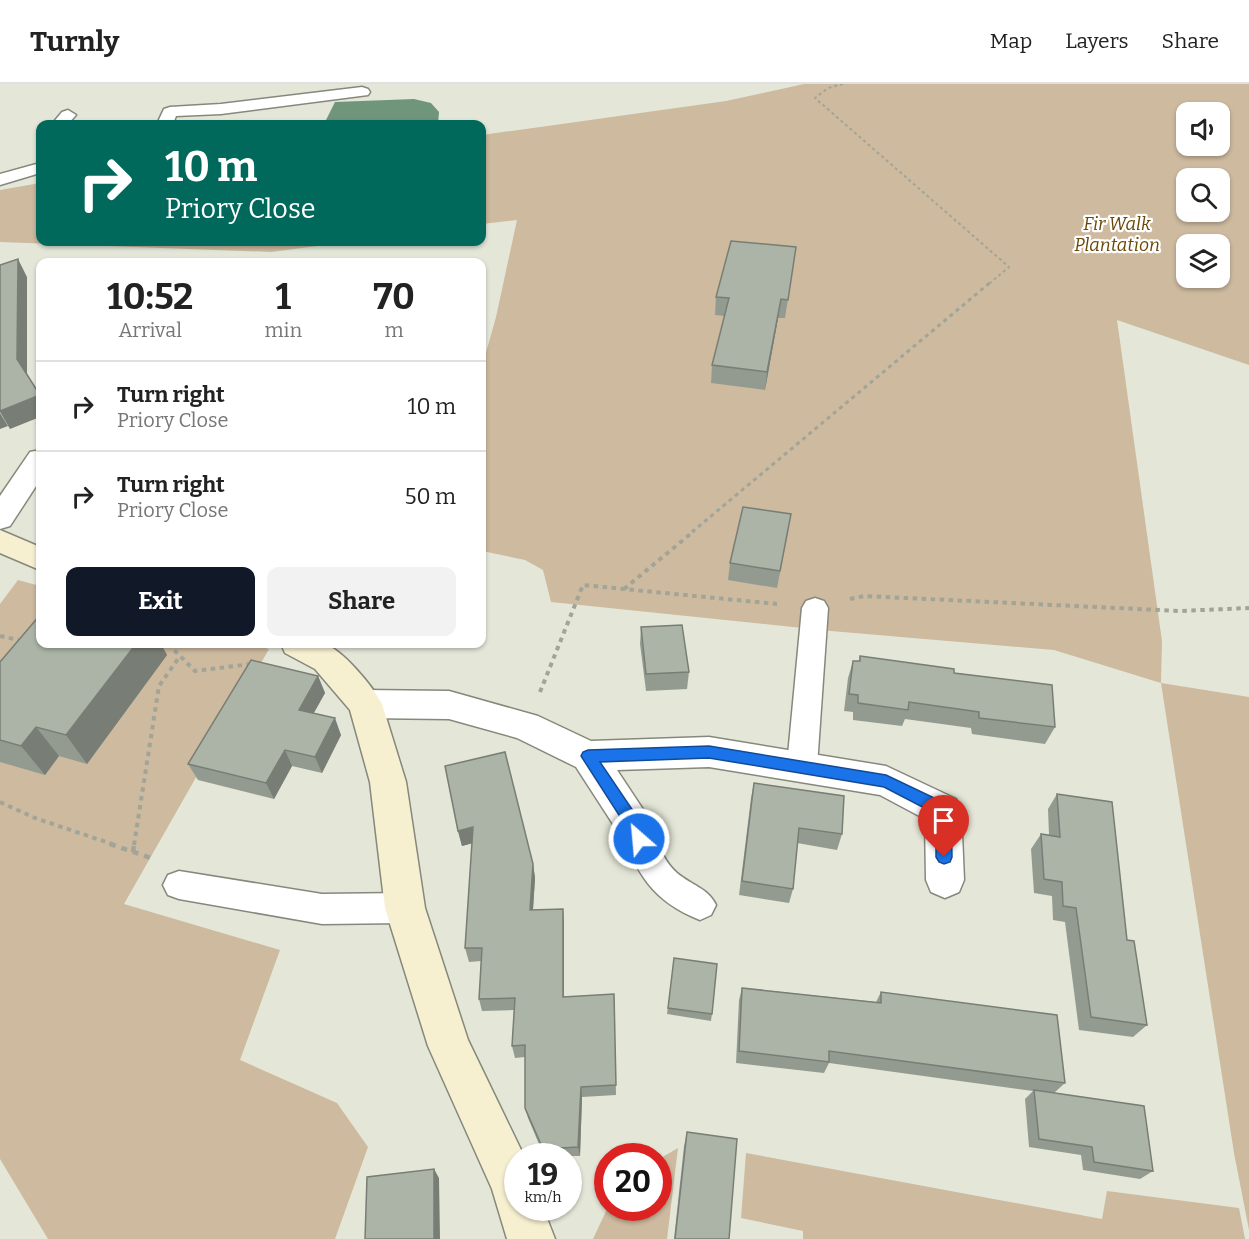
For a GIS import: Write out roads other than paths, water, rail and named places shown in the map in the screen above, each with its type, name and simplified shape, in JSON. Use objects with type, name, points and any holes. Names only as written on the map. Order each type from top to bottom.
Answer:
[{"type":"street","points":[[0,519],[36,465]]},
{"type":"street","points":[[0,541],[36,557]]},
{"type":"street","points":[[304,648],[327,660],[365,705],[388,782],[405,908],[449,1046],[504,1165]]},
{"type":"street","points":[[365,705],[449,705],[526,726],[588,756],[709,752],[886,781],[943,810],[945,880]]},
{"type":"street","points":[[588,756],[635,826]]},
{"type":"street","points":[[525,1221],[531,1239]]},
{"type":"lane","points":[[167,120],[170,112],[221,109],[362,92]]},
{"type":"lane","points":[[0,180],[34,165]]},
{"type":"lane","points":[[802,766],[814,608]]},
{"type":"lane","points":[[635,826],[644,852],[665,883],[700,905]]},
{"type":"lane","points":[[179,885],[322,909],[405,908]]},
{"type":"park label","name":"Fir Walk Plantation","points":[[1117,234]]}]
